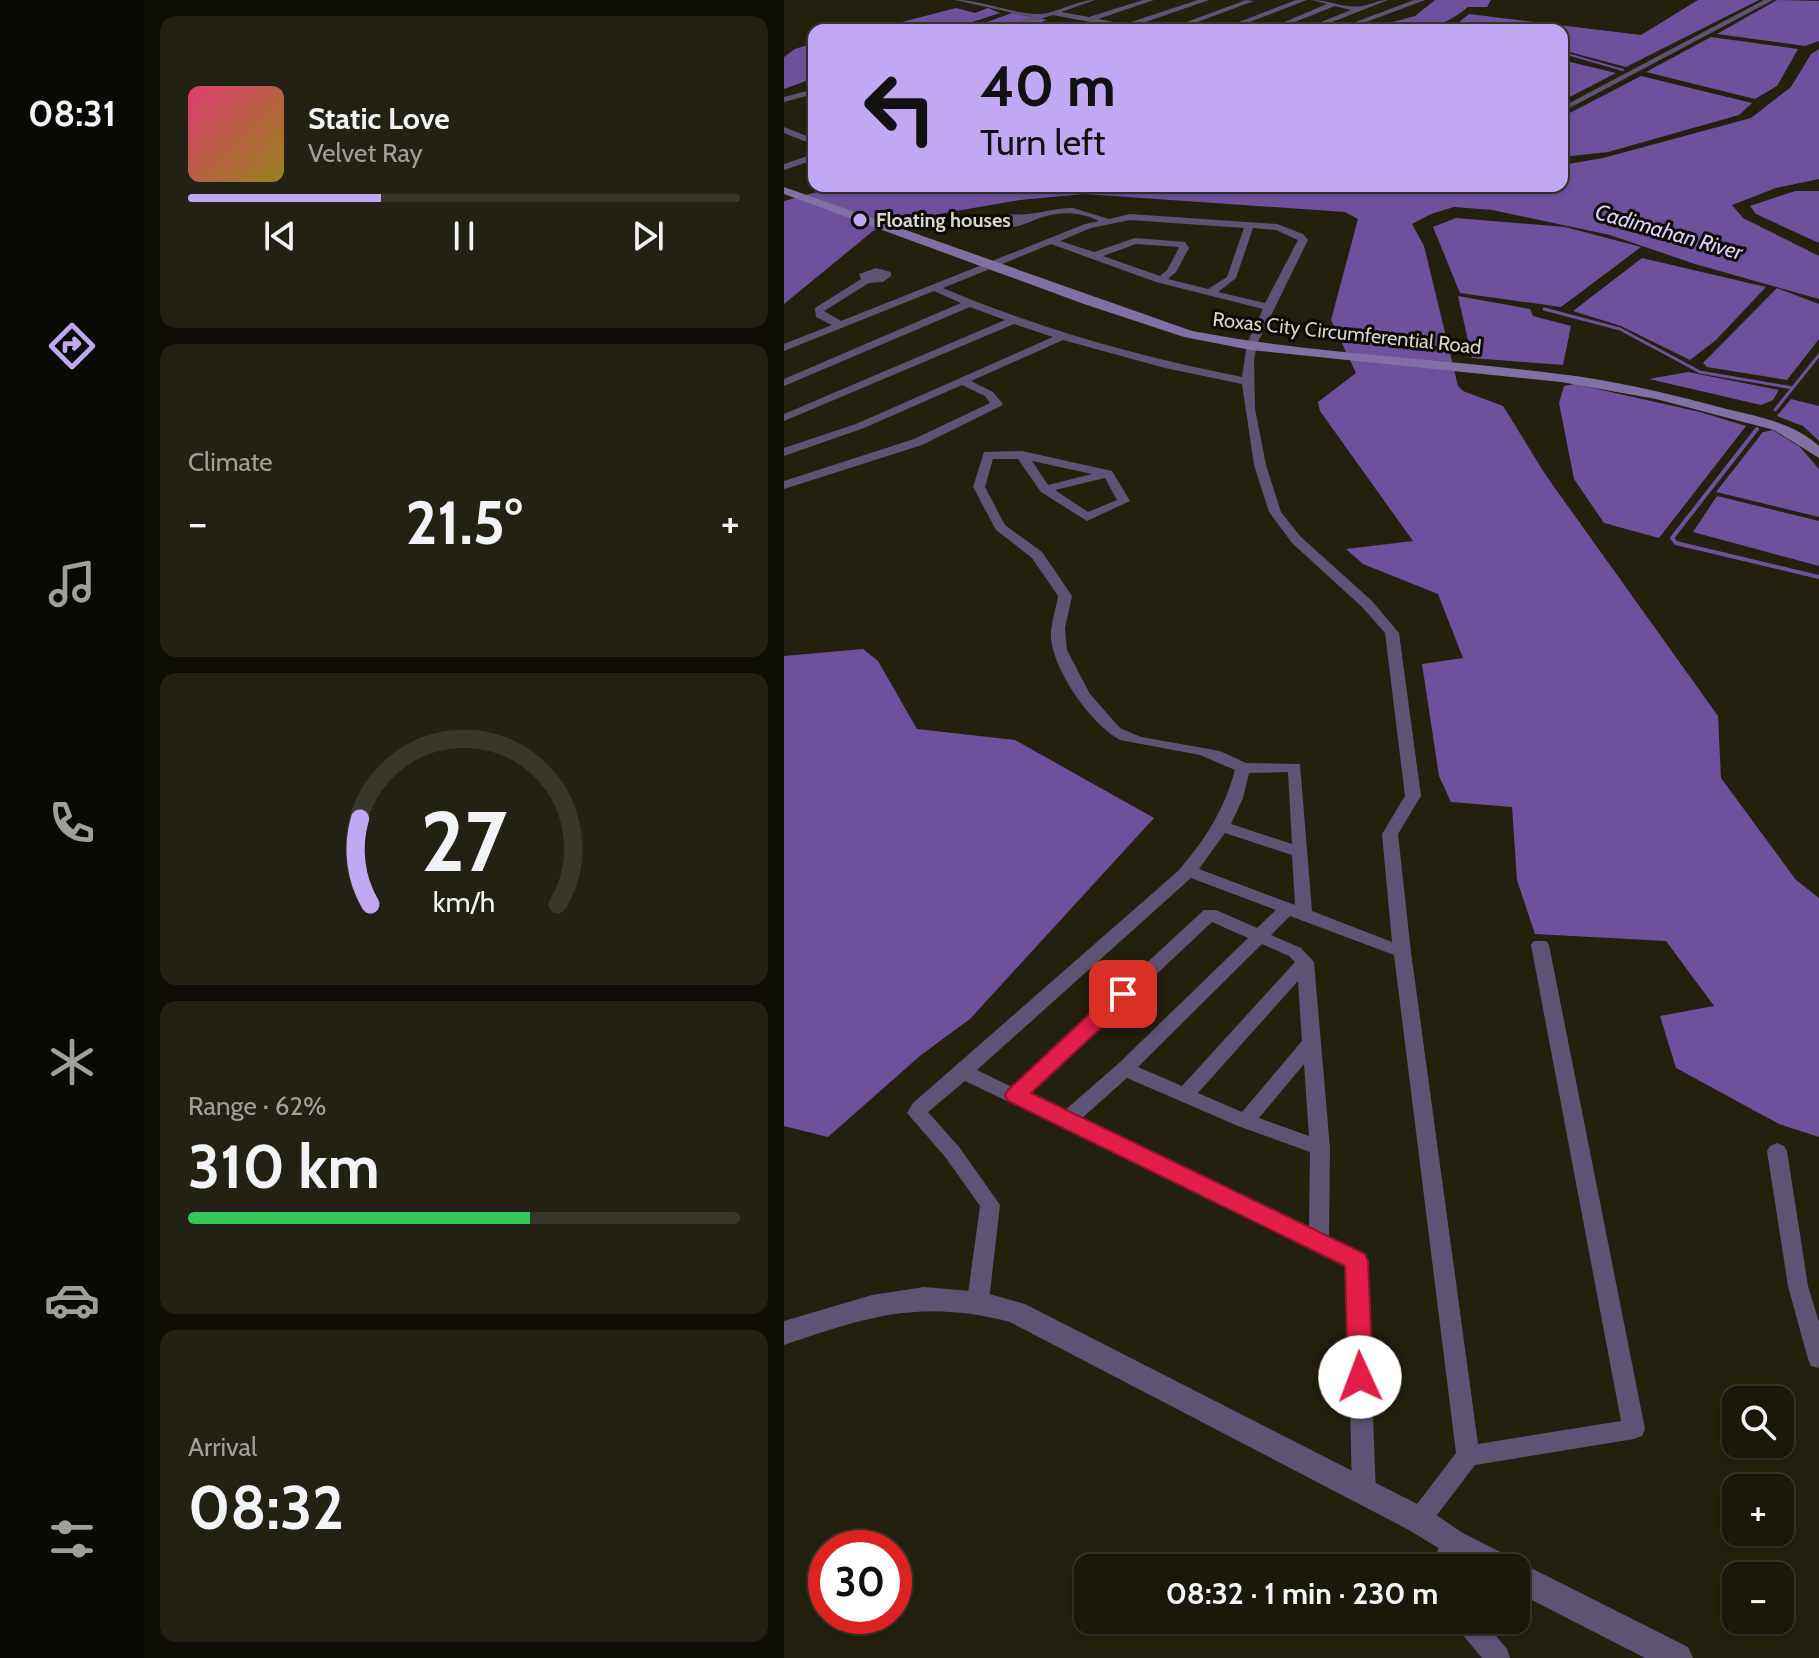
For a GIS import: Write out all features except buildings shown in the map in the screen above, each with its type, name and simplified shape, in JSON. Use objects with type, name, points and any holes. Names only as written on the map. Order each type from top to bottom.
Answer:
[{"type":"main road","name":"Roxas City Circumferential Road","points":[[790,192],[1189,334],[1251,346],[1483,368],[1644,392],[1750,418],[1804,440],[1819,454]]},
{"type":"street","points":[[959,0],[1039,17]]},
{"type":"street","points":[[1017,24],[1091,0]]},
{"type":"street","points":[[1090,20],[1150,0]]},
{"type":"street","points":[[1134,24],[1205,0]]},
{"type":"street","points":[[1238,24],[1303,0]]},
{"type":"street","points":[[1316,0],[1397,19]]},
{"type":"street","points":[[1284,24],[1347,0]]},
{"type":"street","points":[[1321,24],[1384,0]]},
{"type":"street","points":[[1355,24],[1421,0]]},
{"type":"street","points":[[1568,107],[1769,0]]},
{"type":"street","points":[[1185,24],[1247,1],[1282,8]]},
{"type":"street","points":[[1054,13],[1110,24]]},
{"type":"street","points":[[784,100],[808,93]]},
{"type":"street","points":[[784,130],[808,140]]},
{"type":"street","points":[[784,159],[795,164]]},
{"type":"street","points":[[784,167],[808,159]]},
{"type":"street","points":[[1023,219],[1069,211],[1091,214],[1107,221]]},
{"type":"street","points":[[784,348],[1107,221],[1130,217],[1288,229],[1303,240],[1251,346],[1246,381],[1269,501],[1283,526],[1377,612],[1392,633],[1413,796],[1390,834],[1402,952],[1468,1456]]},
{"type":"street","points":[[1208,294],[1231,278],[1249,226]]},
{"type":"street","points":[[1052,241],[1160,280],[1271,308]]},
{"type":"street","points":[[1093,256],[1135,241],[1182,244],[1184,248],[1171,272],[1160,280]]},
{"type":"street","points":[[841,325],[820,315],[819,310],[867,280]]},
{"type":"street","points":[[935,288],[1059,338],[1134,359],[1246,381]]},
{"type":"street","points":[[784,383],[970,303]]},
{"type":"street","points":[[784,418],[1014,320]]},
{"type":"street","points":[[784,452],[860,426],[1059,338]]},
{"type":"street","points":[[784,485],[918,442],[997,404],[989,394],[963,381]]},
{"type":"street","points":[[1022,455],[1045,489],[1087,517],[1124,501],[1108,474],[1022,455],[988,455],[979,487],[1000,527],[1037,555],[1065,596],[1057,636],[1062,661],[1109,728],[1125,737],[1226,756],[1243,768],[1295,767],[1300,852],[1295,913]]},
{"type":"street","points":[[1045,489],[1108,474]]},
{"type":"street","points":[[978,1301],[990,1205],[953,1153],[917,1113],[1189,871],[1222,827],[1240,789],[1243,768]]},
{"type":"street","points":[[1222,827],[1300,852]]},
{"type":"street","points":[[1189,871],[1402,952]]},
{"type":"street","points":[[1067,1120],[1125,1069],[1261,936],[1295,913]]},
{"type":"street","points":[[1016,1095],[1210,914],[1295,952],[1305,962],[1320,1148],[1319,1240]]},
{"type":"street","points":[[1419,1520],[1468,1456],[1634,1429],[1540,945]]},
{"type":"street","points":[[1185,1095],[1305,962]]},
{"type":"street","points":[[1245,1121],[1311,1043]]},
{"type":"street","points":[[1125,1069],[1245,1121],[1320,1148]]},
{"type":"street","points":[[963,1072],[1319,1240],[1357,1261],[1364,1494]]},
{"type":"street","points":[[1777,1151],[1798,1286],[1819,1359]]},
{"type":"street","points":[[784,1333],[871,1305],[927,1296],[978,1301],[1016,1312],[1419,1520],[1447,1554]]},
{"type":"street","points":[[1530,1583],[1677,1658]]},
{"type":"street","points":[[1478,1634],[1498,1658]]},
{"type":"water","points":[[1435,0],[1491,0],[1487,7],[1468,7],[1439,24],[1386,24],[1415,16]]},
{"type":"water","points":[[1698,0],[1759,0],[1626,67],[1568,52],[1568,26],[1641,35]]},
{"type":"water","points":[[1777,0],[1819,1],[1819,41],[1805,46],[1717,34]]},
{"type":"water","points":[[956,8],[975,13],[988,8],[1000,13],[966,24],[894,24]]},
{"type":"water","points":[[1012,13],[1047,20],[1036,24],[981,24]]},
{"type":"water","points":[[1469,14],[1551,24],[1458,23]]},
{"type":"water","points":[[1711,37],[1798,49],[1777,86],[1755,99],[1646,72]]},
{"type":"water","points":[[808,45],[808,80],[784,89],[784,57]]},
{"type":"water","name":"Cadimahan River","points":[[1819,49],[1819,179],[1776,188],[1732,205],[1743,218],[1819,256],[1819,299],[1695,264],[1610,235],[1492,210],[1454,207],[1412,224],[1424,246],[1458,386],[1463,391],[1503,406],[1547,477],[1718,716],[1721,778],[1796,880],[1819,898],[1819,1137],[1779,1124],[1676,1068],[1660,1016],[1714,1006],[1666,941],[1535,934],[1517,880],[1512,807],[1451,802],[1439,776],[1422,664],[1463,658],[1438,594],[1363,564],[1346,549],[1413,541],[1320,411],[1318,402],[1356,373],[1331,320],[1358,219],[1345,212],[1084,194],[1020,200],[899,221],[873,231],[784,304],[784,201],[817,192],[1568,192],[1568,164],[1603,158],[1751,118],[1791,87],[1811,54]]},
{"type":"water","points":[[1568,61],[1616,73],[1568,98]]},
{"type":"water","points":[[1641,76],[1752,103],[1739,115],[1608,152],[1568,156],[1568,114]]},
{"type":"water","points":[[1795,191],[1819,191],[1819,243],[1756,214],[1750,206]]},
{"type":"water","points":[[1456,218],[1565,227],[1641,247],[1561,307],[1460,293],[1433,227]]},
{"type":"water","points":[[1642,258],[1766,287],[1716,340],[1690,360],[1621,326],[1573,311]]},
{"type":"water","points":[[1777,288],[1819,304],[1819,339],[1787,380],[1707,367],[1703,363]]},
{"type":"water","points":[[1458,296],[1530,309],[1533,316],[1571,326],[1563,365],[1472,358]]},
{"type":"water","points":[[1688,372],[1779,390],[1773,400],[1761,405],[1649,379]]},
{"type":"water","points":[[1575,384],[1700,412],[1746,426],[1659,538],[1604,523],[1574,479],[1559,403],[1564,386]]},
{"type":"water","points":[[1791,399],[1819,406],[1819,441],[1803,426],[1777,416]]},
{"type":"water","points":[[1773,430],[1800,447],[1819,469],[1819,517],[1716,492],[1763,432]]},
{"type":"water","points":[[1717,496],[1819,521],[1819,566],[1693,532]]},
{"type":"water","points":[[863,649],[878,661],[917,729],[1015,740],[1154,818],[970,1019],[921,1055],[828,1137],[784,1126],[784,656]]},
{"type":"waterway","points":[[1568,54],[1623,70]]},
{"type":"waterway","points":[[1544,309],[1620,329],[1700,372],[1793,388]]},
{"type":"waterway","points":[[1793,388],[1819,355]]},
{"type":"waterway","points":[[1775,410],[1793,388]]},
{"type":"waterway","points":[[1757,429],[1672,538],[1676,543],[1819,577]]},
{"type":"place","name":"Floating houses","points":[[860,220]]},
{"type":"route","points":[[1123,994],[1016,1095],[1357,1261],[1360,1377]]}]
